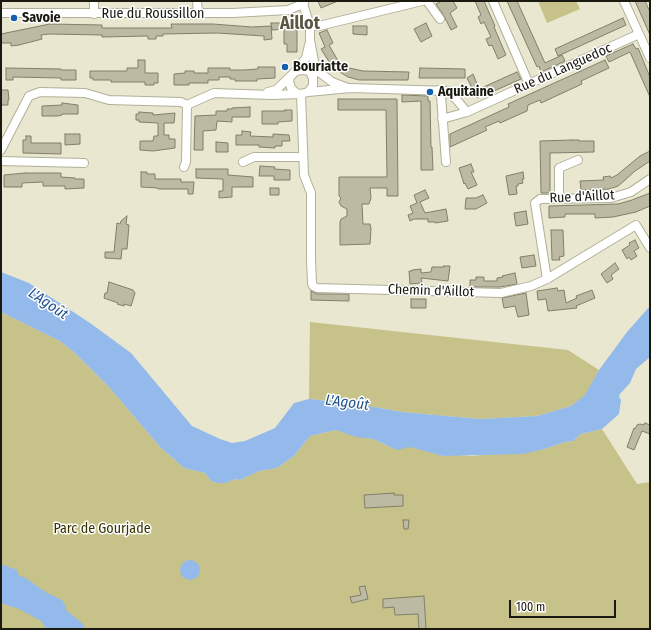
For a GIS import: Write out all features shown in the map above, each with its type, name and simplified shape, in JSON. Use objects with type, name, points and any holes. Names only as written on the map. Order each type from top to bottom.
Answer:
[{"type":"street","points":[[94,1],[94,14]]},
{"type":"street","points":[[197,1],[198,13]]},
{"type":"street","points":[[310,26],[319,26],[422,1]]},
{"type":"street","points":[[427,1],[440,19]]},
{"type":"street","points":[[492,1],[529,84]]},
{"type":"street","points":[[624,1],[650,58]]},
{"type":"street","points":[[304,2],[310,26],[310,40],[314,61],[313,73],[313,86],[305,93],[296,93],[291,88],[289,81],[293,74],[302,70],[313,73],[332,82],[351,88]]},
{"type":"street","name":"Rue du Roussillon","points":[[1,13],[198,13],[288,10],[304,2]]},
{"type":"street","name":"Rue du Languedoc","points":[[442,119],[467,112],[639,34]]},
{"type":"street","points":[[261,94],[276,90],[293,74],[306,58],[310,40]]},
{"type":"street","points":[[187,105],[214,93],[272,95],[351,88],[449,90],[467,112]]},
{"type":"street","points":[[438,90],[441,96],[446,162]]},
{"type":"street","points":[[1,150],[29,96],[40,92],[85,93],[109,100],[181,102],[187,105]]},
{"type":"street","points":[[243,162],[254,156],[302,157],[305,93]]},
{"type":"street","points":[[184,167],[186,162],[187,105]]},
{"type":"street","name":"Chemin d'Aillot","points":[[302,157],[304,175],[311,193],[312,283],[313,286],[317,288],[501,293],[531,286],[547,279],[636,225],[650,248]]},
{"type":"street","points":[[559,198],[559,168],[578,160]]},
{"type":"street","points":[[1,161],[84,163]]},
{"type":"street","name":"Rue d'Aillot","points":[[547,279],[535,203],[540,199],[611,198],[631,192],[650,179]]},
{"type":"green space","points":[[538,1],[576,1],[580,9],[547,23]]},
{"type":"green space","name":"Parc de Gourjade","points":[[1,312],[60,341],[75,353],[109,387],[160,447],[184,468],[205,473],[211,481],[217,483],[226,483],[235,479],[240,480],[259,471],[277,468],[294,456],[310,436],[336,430],[373,439],[388,446],[406,448],[410,446],[443,456],[472,456],[544,449],[573,441],[581,434],[602,429],[637,484],[650,482],[650,629],[1,629]]},
{"type":"green space","points":[[310,322],[568,350],[599,370],[585,396],[571,406],[537,416],[480,419],[402,412],[357,404],[309,399]]},
{"type":"water","name":"L'Agoût","points":[[1,272],[29,283],[90,323],[131,353],[192,426],[232,443],[245,441],[275,428],[294,403],[309,399],[357,404],[402,412],[480,419],[537,416],[571,406],[585,395],[599,370],[627,332],[650,306],[650,357],[636,369],[630,383],[620,394],[619,397],[621,400],[619,414],[602,429],[581,434],[573,441],[523,454],[443,456],[410,447],[397,450],[373,439],[356,437],[336,430],[310,436],[294,456],[277,468],[259,471],[240,480],[235,479],[226,483],[217,483],[211,481],[205,473],[184,468],[160,447],[109,387],[75,353],[60,341],[1,312]]},
{"type":"water","points":[[186,560],[194,560],[200,566],[200,574],[194,580],[186,580],[180,574],[180,566]]},
{"type":"water","points":[[1,564],[17,570],[19,576],[24,577],[47,593],[62,600],[66,606],[66,610],[83,624],[85,629],[46,629],[41,621],[19,609],[1,603]]},
{"type":"building","points":[[318,1],[338,1],[321,8]]},
{"type":"building","points":[[442,1],[453,1],[457,8],[450,13],[457,27],[451,30],[436,4]]},
{"type":"building","points":[[475,1],[484,1],[495,26],[494,27],[506,55],[498,59],[492,45],[489,46],[486,39],[491,37],[484,22],[481,24],[478,17],[481,15]]},
{"type":"building","points":[[507,1],[517,1],[545,63],[562,55],[565,61],[541,72],[539,66],[537,67]]},
{"type":"building","points":[[635,1],[645,1],[650,12],[650,35]]},
{"type":"building","points":[[623,18],[626,25],[558,56],[555,49]]},
{"type":"building","points":[[271,23],[294,23],[294,29],[297,29],[297,52],[287,52],[287,44],[284,44],[284,29],[272,30]]},
{"type":"building","points":[[426,23],[432,36],[421,42],[414,29]]},
{"type":"building","points":[[50,24],[102,25],[102,28],[172,28],[171,24],[213,24],[252,27],[271,26],[272,39],[264,40],[264,36],[217,33],[163,34],[163,36],[156,36],[156,39],[148,39],[148,36],[102,37],[102,35],[49,34],[41,35],[42,39],[19,45],[11,46],[11,43],[1,43],[1,34]]},
{"type":"building","points":[[353,26],[367,26],[367,35],[353,34]]},
{"type":"building","points":[[327,30],[333,43],[329,45],[337,59],[342,64],[349,68],[363,71],[409,72],[408,80],[359,80],[348,77],[333,68],[321,49],[325,47],[319,33]]},
{"type":"building","points":[[633,44],[636,49],[638,48],[650,77],[650,97],[630,52],[609,62],[606,56]]},
{"type":"building","points":[[138,60],[145,60],[145,73],[158,73],[158,83],[154,83],[154,85],[145,85],[145,82],[111,82],[111,80],[93,80],[93,78],[90,78],[90,71],[127,71],[127,68],[138,68]]},
{"type":"building","points":[[605,60],[609,68],[581,81],[582,84],[541,103],[540,100],[528,105],[527,111],[500,123],[499,121],[485,127],[487,130],[450,147],[450,134],[509,107],[508,104]]},
{"type":"building","points":[[258,67],[275,67],[275,78],[257,79],[257,81],[235,81],[235,79],[230,79],[230,77],[219,77],[219,80],[208,80],[208,83],[174,85],[174,74],[185,73],[185,71],[194,71],[194,73],[208,73],[208,68],[230,68],[230,70],[244,70],[258,69]]},
{"type":"building","points":[[6,68],[76,70],[76,80],[61,80],[61,78],[13,77],[13,80],[6,80]]},
{"type":"building","points":[[420,68],[465,69],[465,78],[419,78]]},
{"type":"building","points":[[517,72],[521,79],[477,98],[467,78],[473,74],[479,89]]},
{"type":"building","points":[[1,90],[8,90],[8,105],[1,105]]},
{"type":"building","points":[[402,95],[428,96],[428,101],[430,101],[433,170],[421,170],[421,101],[402,102]]},
{"type":"building","points":[[338,99],[397,99],[398,196],[387,196],[387,188],[370,188],[371,198],[369,204],[362,204],[363,224],[370,224],[371,229],[370,244],[340,245],[340,222],[341,219],[347,216],[347,209],[341,206],[339,202],[341,198],[339,196],[339,177],[387,177],[386,110],[338,110]]},
{"type":"building","points":[[62,103],[78,105],[78,114],[42,116],[42,106],[62,105]]},
{"type":"building","points":[[250,107],[250,117],[232,117],[232,122],[217,121],[216,130],[203,131],[203,150],[194,150],[195,116],[216,115],[216,111],[227,111],[227,109],[232,108]]},
{"type":"building","points":[[292,110],[292,121],[278,122],[278,124],[262,124],[262,111]]},
{"type":"building","points":[[139,112],[153,113],[153,115],[175,113],[174,123],[164,123],[164,135],[169,135],[169,139],[175,139],[175,148],[153,151],[140,150],[140,141],[153,141],[154,136],[158,136],[158,123],[139,122],[139,120],[136,120],[136,114],[139,114]]},
{"type":"building","points":[[242,131],[251,132],[250,136],[273,137],[273,134],[289,135],[290,141],[282,141],[282,146],[275,146],[275,148],[259,147],[259,145],[236,145],[236,135],[242,135]]},
{"type":"building","points":[[65,134],[80,134],[80,144],[65,145]]},
{"type":"building","points":[[26,136],[31,136],[31,143],[61,143],[61,154],[23,153],[23,140],[26,140]]},
{"type":"building","points":[[540,141],[594,141],[594,152],[550,153],[550,193],[541,193]]},
{"type":"building","points":[[216,142],[228,143],[228,152],[216,152]]},
{"type":"building","points":[[650,151],[650,161],[635,171],[618,186],[610,189],[581,190],[580,181],[604,180],[603,177],[610,176],[611,178],[617,175],[640,156]]},
{"type":"building","points":[[471,164],[474,172],[471,172],[477,185],[468,189],[465,183],[464,184],[459,168]]},
{"type":"building","points":[[260,166],[290,170],[290,180],[274,180],[274,176],[259,176]]},
{"type":"building","points":[[196,169],[228,169],[228,175],[253,177],[253,187],[232,187],[232,197],[219,198],[219,191],[223,191],[223,179],[196,178]]},
{"type":"building","points":[[141,172],[155,174],[155,179],[181,179],[181,182],[194,182],[193,194],[188,194],[188,189],[158,189],[141,187]]},
{"type":"building","points":[[523,172],[523,183],[516,186],[517,194],[509,195],[506,176]]},
{"type":"building","points":[[25,173],[61,173],[61,177],[84,179],[84,188],[65,189],[65,186],[43,186],[43,182],[22,183],[22,187],[4,187],[4,175]]},
{"type":"building","points":[[270,188],[279,188],[279,195],[270,195]]},
{"type":"building","points":[[425,190],[429,198],[420,202],[425,213],[446,209],[448,221],[435,223],[428,222],[428,219],[414,219],[410,221],[408,215],[413,213],[410,206],[417,203],[414,195]]},
{"type":"building","points":[[650,193],[650,206],[636,212],[613,217],[595,218],[595,214],[565,214],[565,217],[549,218],[549,206],[618,204]]},
{"type":"building","points":[[483,195],[487,203],[476,209],[465,209],[466,198],[476,198]]},
{"type":"building","points":[[526,211],[528,224],[516,226],[514,213]]},
{"type":"building","points":[[127,216],[126,224],[129,225],[127,249],[122,249],[121,259],[105,258],[105,252],[114,252],[117,223],[120,224],[121,221]]},
{"type":"building","points":[[551,230],[563,230],[564,256],[559,257],[560,260],[552,260]]},
{"type":"building","points":[[635,240],[639,248],[634,251],[637,256],[631,260],[629,257],[627,259],[622,250],[630,245],[629,243]]},
{"type":"building","points":[[534,255],[536,266],[522,268],[520,257]]},
{"type":"building","points":[[615,263],[619,269],[611,275],[613,279],[607,283],[601,274]]},
{"type":"building","points":[[450,266],[448,281],[421,278],[422,283],[410,284],[409,271],[421,269],[421,273],[431,272],[432,267]]},
{"type":"building","points":[[515,273],[517,284],[500,287],[470,287],[470,280],[476,280],[476,277],[484,277],[484,281],[497,281],[497,278]]},
{"type":"building","points":[[109,282],[133,290],[135,293],[131,306],[117,304],[118,303],[104,298],[105,293],[107,293]]},
{"type":"building","points":[[557,288],[558,291],[564,290],[566,303],[577,298],[576,296],[592,290],[595,298],[576,306],[577,308],[548,311],[546,299],[538,300],[537,291]]},
{"type":"building","points":[[311,291],[317,294],[349,294],[349,301],[311,300]]},
{"type":"building","points":[[526,293],[529,315],[518,317],[515,306],[504,308],[502,298]]},
{"type":"building","points":[[411,299],[426,299],[426,308],[411,308]]},
{"type":"building","points":[[645,423],[650,425],[650,434],[642,431],[634,450],[627,447],[634,428],[635,429],[637,425],[644,425]]},
{"type":"building","points":[[394,493],[394,495],[403,495],[403,506],[365,508],[364,495]]},
{"type":"building","points":[[403,520],[409,520],[408,529],[404,529]]},
{"type":"building","points":[[365,586],[368,599],[352,603],[350,597],[361,595],[359,587]]},
{"type":"building","points":[[424,596],[426,629],[419,629],[418,614],[395,615],[394,607],[383,608],[383,599]]},
{"type":"place","name":"Savoie","points":[[14,18]]},
{"type":"place","name":"Bouriatte","points":[[285,67]]},
{"type":"place","name":"Aquitaine","points":[[430,92]]},
{"type":"district","name":"Aillot","points":[[300,24]]}]
